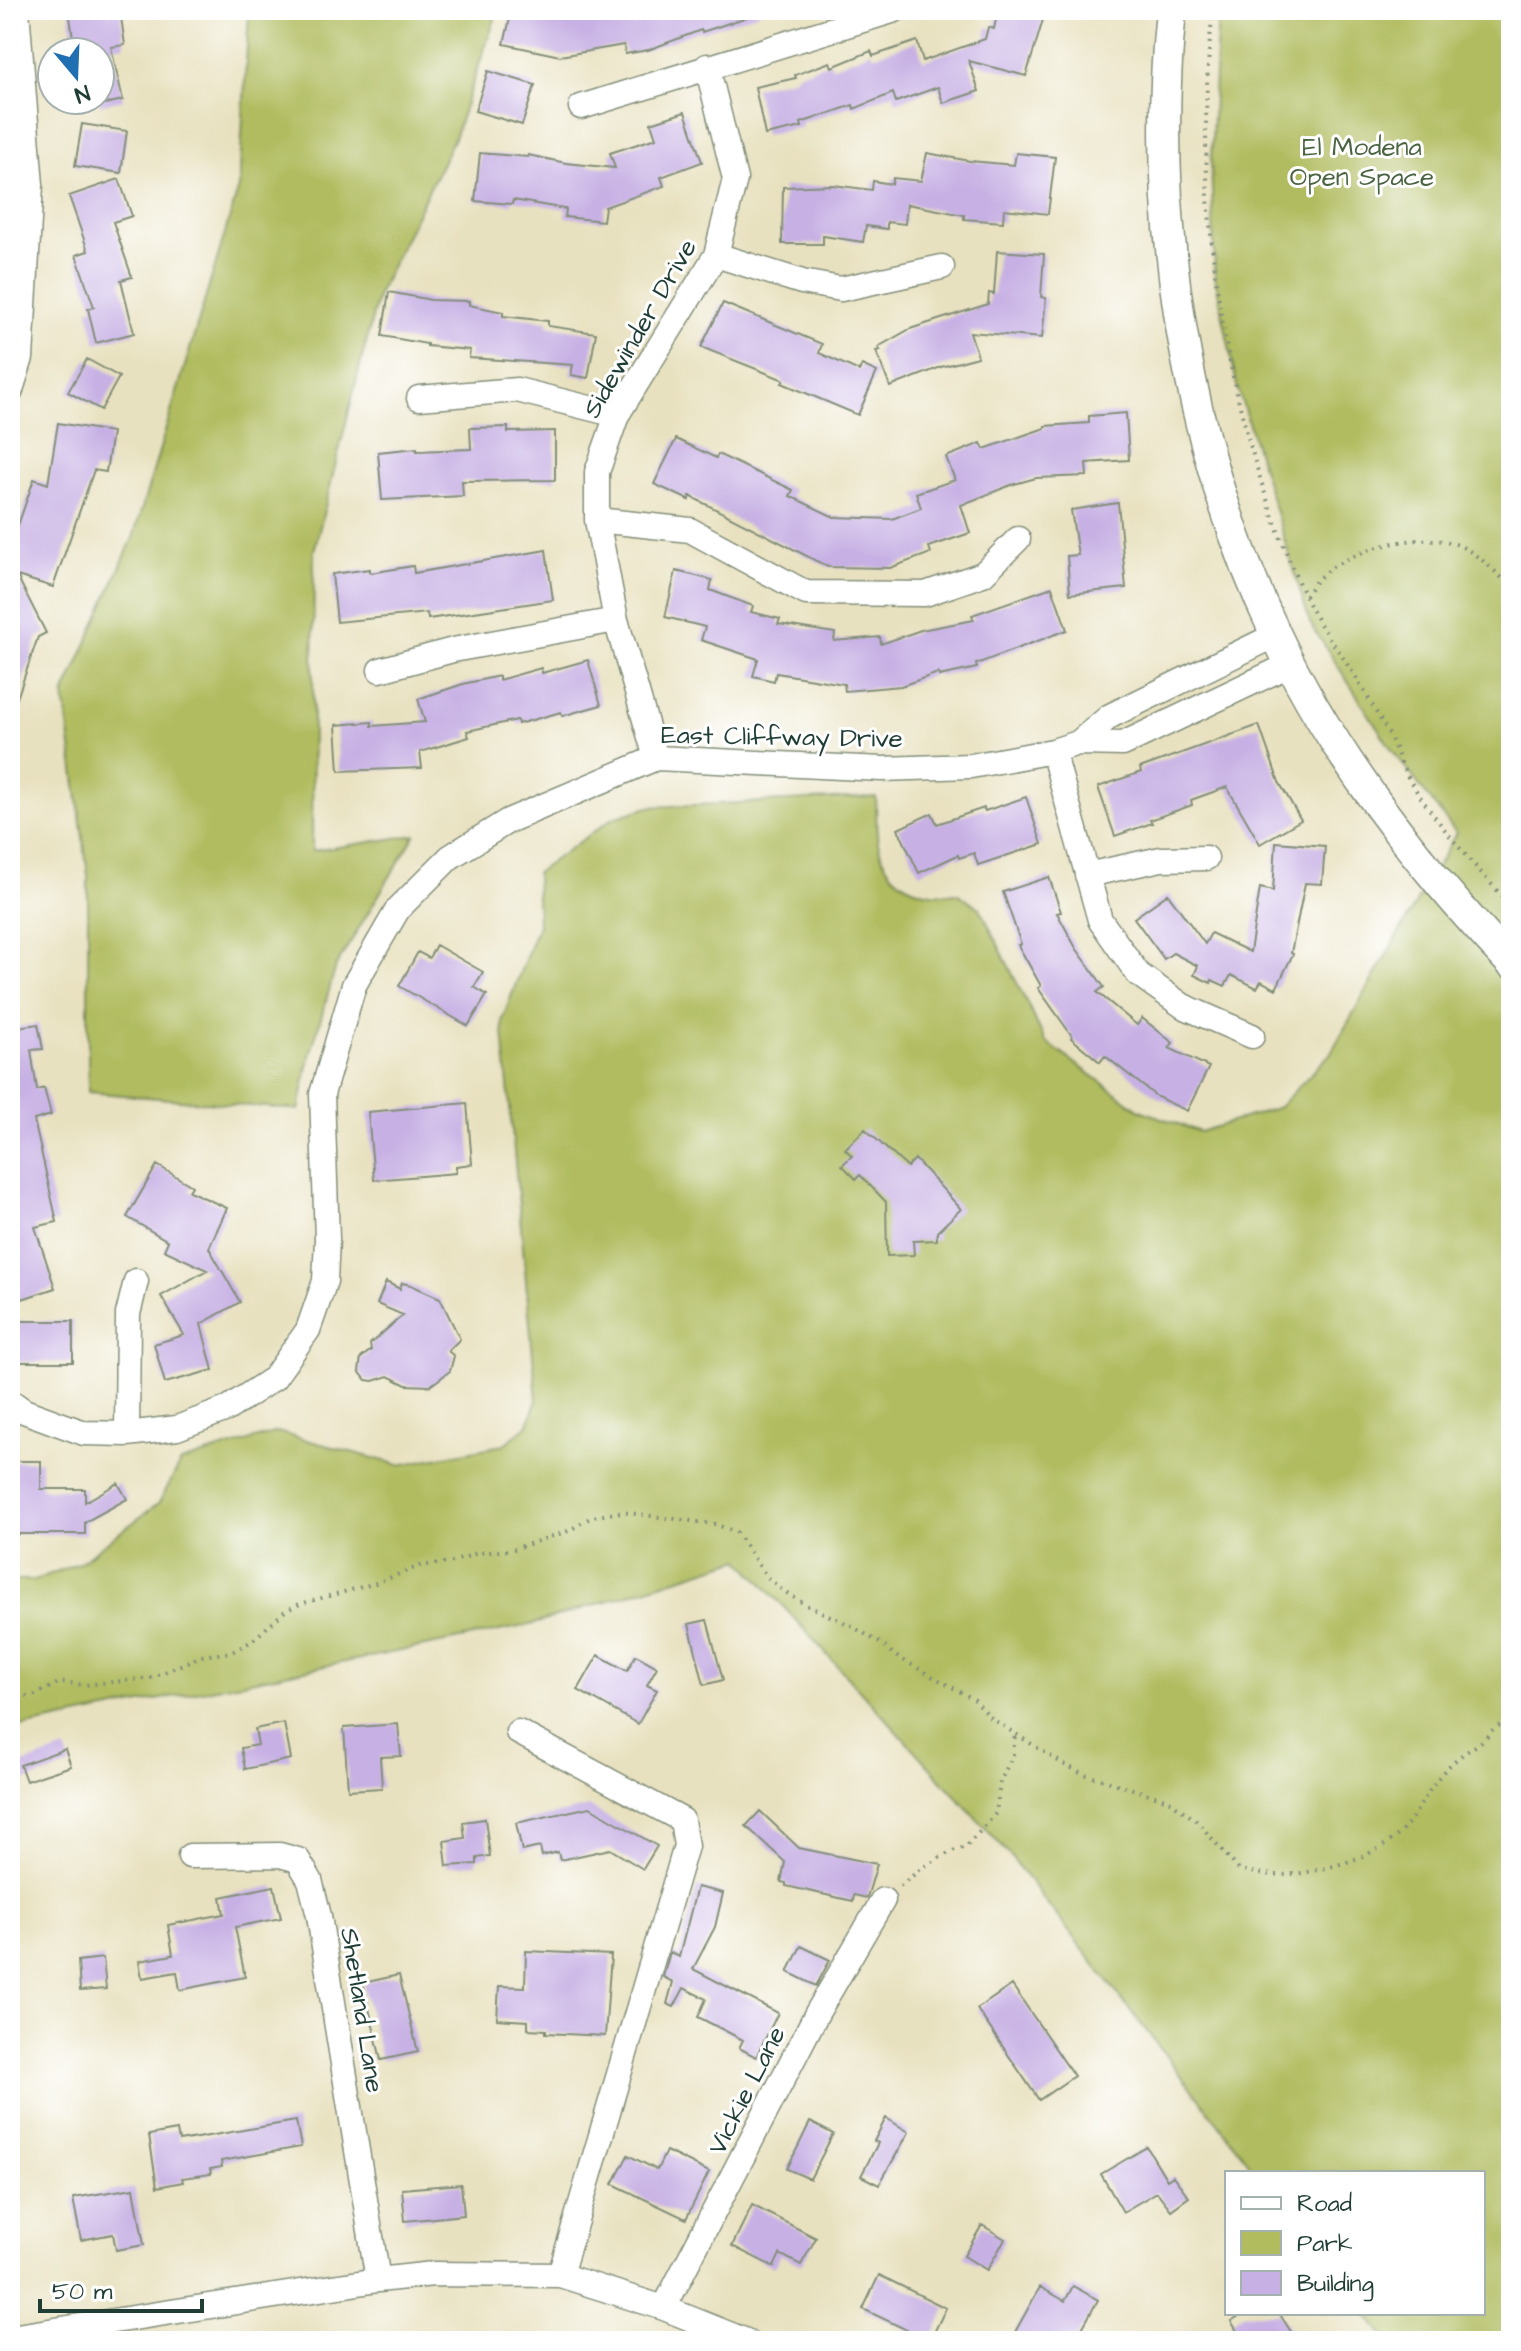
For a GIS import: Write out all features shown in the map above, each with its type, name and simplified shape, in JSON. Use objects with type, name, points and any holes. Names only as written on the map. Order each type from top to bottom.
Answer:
[{"type":"main road","points":[[1171,10],[1165,111],[1169,245],[1193,385],[1213,464],[1237,539],[1276,635],[1358,774],[1416,855],[1511,963]]},
{"type":"street","points":[[10,393],[21,358],[31,185],[17,10]]},
{"type":"street","points":[[581,107],[895,10]]},
{"type":"street","name":"Sidewinder Drive","points":[[656,758],[616,620],[597,520],[597,472],[617,415],[716,255],[735,179],[707,66]]},
{"type":"street","points":[[716,255],[802,282],[841,289],[942,267]]},
{"type":"street","points":[[419,398],[517,390],[617,415]]},
{"type":"street","points":[[597,520],[690,530],[806,593],[925,594],[983,574],[1018,539]]},
{"type":"street","points":[[380,670],[453,650],[616,620]]},
{"type":"street","name":"East Cliffway Drive","points":[[1078,743],[1110,716],[1276,635]]},
{"type":"street","name":"East Cliffway Drive","points":[[10,1401],[24,1411],[84,1433],[127,1434],[177,1428],[227,1409],[274,1378],[308,1330],[325,1281],[327,1239],[322,1094],[354,985],[398,909],[450,857],[508,821],[656,758],[882,769],[971,766],[1053,751],[1078,743],[1123,744],[1291,664]]},
{"type":"street","points":[[1139,702],[1152,730]]},
{"type":"street","points":[[1053,751],[1100,920],[1138,974],[1183,1006],[1252,1036]]},
{"type":"street","points":[[1087,875],[1161,859],[1206,858]]},
{"type":"street","points":[[127,1434],[128,1314],[136,1281]]},
{"type":"street","points":[[518,1732],[682,1820],[686,1846],[560,2275]]},
{"type":"street","name":"Shetland Lane","points":[[190,1856],[280,1855],[298,1860],[310,1880],[322,1931],[378,2280]]},
{"type":"street","name":"Vickie Lane","points":[[664,2308],[817,2013],[883,1900]]},
{"type":"street","points":[[10,2337],[433,2274],[560,2275],[664,2308],[746,2341]]},
{"type":"path","points":[[1213,10],[1207,62],[1207,181],[1217,285],[1230,362],[1259,471],[1280,534],[1318,623],[1351,669],[1388,732],[1413,786],[1511,906]]},
{"type":"path","points":[[1305,596],[1321,576],[1349,557],[1401,540],[1437,539],[1461,546],[1511,587]]},
{"type":"path","points":[[10,1698],[35,1695],[60,1682],[84,1685],[151,1678],[201,1656],[232,1652],[252,1641],[285,1611],[300,1604],[376,1583],[420,1566],[453,1562],[477,1553],[511,1550],[568,1531],[592,1517],[621,1512],[714,1524],[736,1532],[767,1577],[782,1590],[850,1625],[894,1655],[975,1700],[992,1719],[1063,1764],[1084,1774],[1168,1800],[1197,1821],[1239,1870],[1282,1875],[1336,1864],[1388,1844],[1402,1830],[1445,1769],[1462,1753],[1480,1743],[1498,1724],[1511,1722]]},
{"type":"path","points":[[883,1900],[922,1868],[952,1851],[966,1847],[996,1813],[1000,1782],[1013,1754],[1015,1734]]},
{"type":"green space","points":[[10,10],[36,127],[10,240]]},
{"type":"green space","points":[[249,10],[498,10],[454,138],[378,294],[314,551],[312,851],[415,835],[336,966],[309,1059],[299,1110],[88,1092],[88,875],[64,695],[133,538],[239,187]]},
{"type":"green space","name":"El Modena Open Space","points":[[1218,10],[1511,10],[1511,2341],[1388,2341],[1368,2315],[1485,2315],[1485,2171],[1255,2171],[1007,1852],[740,1559],[534,1624],[22,1727],[10,1726],[10,1580],[35,1580],[79,1563],[159,1503],[181,1462],[277,1432],[399,1465],[503,1445],[527,1426],[537,1400],[502,1021],[538,925],[536,873],[613,818],[649,807],[876,797],[878,841],[883,860],[890,871],[908,886],[931,893],[957,893],[980,908],[1046,1042],[1140,1110],[1200,1132],[1279,1107],[1330,1054],[1456,833],[1392,750],[1310,623],[1237,386],[1215,277],[1211,160]]},
{"type":"building","points":[[69,10],[120,10],[125,45],[116,46],[116,36],[73,36]]},
{"type":"building","points":[[512,10],[758,10],[759,13],[648,50],[625,54],[624,45],[560,56],[504,44]]},
{"type":"building","points":[[998,10],[1046,10],[1026,76],[969,61],[979,91],[943,103],[938,87],[896,102],[893,93],[854,109],[853,105],[801,123],[802,127],[765,135],[755,87],[796,78],[795,75],[830,62],[832,67],[871,51],[873,56],[917,41],[923,61],[985,39],[988,27],[994,29]]},
{"type":"building","points":[[116,69],[123,100],[116,102]]},
{"type":"building","points":[[488,71],[535,85],[522,125],[475,111]]},
{"type":"building","points":[[685,112],[702,162],[661,177],[664,186],[605,207],[603,221],[565,217],[566,209],[513,200],[512,204],[475,201],[480,153],[528,155],[615,168],[610,153],[656,138],[651,123]]},
{"type":"building","points":[[82,124],[127,131],[121,173],[75,166]]},
{"type":"building","points":[[927,153],[1014,165],[1016,153],[1055,157],[1048,214],[1004,209],[1003,222],[964,219],[964,215],[907,204],[905,224],[887,222],[887,229],[866,226],[863,242],[823,236],[823,244],[782,244],[783,187],[833,185],[872,190],[873,181],[892,184],[893,178],[921,181]]},
{"type":"building","points":[[119,179],[132,216],[113,222],[132,277],[121,280],[134,333],[96,343],[88,309],[94,307],[76,255],[88,251],[69,196]]},
{"type":"building","points":[[997,251],[1044,254],[1041,297],[1046,298],[1042,338],[970,332],[978,357],[941,367],[890,387],[876,351],[880,350],[878,347],[910,329],[988,304],[989,293],[994,294]]},
{"type":"building","points":[[389,292],[431,300],[469,301],[469,305],[503,312],[503,316],[548,321],[548,326],[596,333],[588,378],[571,375],[573,365],[469,358],[470,350],[427,346],[382,336]]},
{"type":"building","points":[[723,303],[822,344],[819,353],[859,371],[862,365],[877,372],[858,415],[782,383],[784,380],[701,347]]},
{"type":"building","points":[[87,359],[119,377],[101,410],[68,392]]},
{"type":"building","points":[[1126,413],[1129,460],[1086,463],[1087,476],[1036,478],[961,505],[970,533],[929,547],[931,553],[890,568],[828,567],[690,496],[689,500],[654,484],[676,439],[716,458],[718,454],[793,490],[790,496],[834,517],[892,519],[921,508],[916,493],[955,480],[946,457],[981,443],[984,449],[1045,426],[1089,423],[1089,416]]},
{"type":"building","points":[[58,423],[112,432],[106,472],[94,470],[53,587],[17,576],[46,633],[38,637],[13,710],[10,709],[10,530],[16,531],[34,479],[48,484]]},
{"type":"building","points":[[508,427],[508,432],[555,431],[555,480],[462,481],[463,496],[382,500],[378,452],[417,448],[417,451],[471,449],[470,428]]},
{"type":"building","points":[[1118,503],[1126,588],[1070,594],[1067,556],[1078,555],[1071,510]]},
{"type":"building","points":[[546,550],[553,600],[428,619],[427,613],[337,622],[332,574],[370,569],[370,573],[413,566],[414,573]]},
{"type":"building","points":[[676,571],[712,580],[710,590],[753,606],[751,612],[780,619],[778,624],[835,633],[834,641],[880,637],[881,644],[921,630],[974,620],[972,615],[1052,587],[1067,630],[976,664],[977,668],[939,676],[938,673],[901,686],[845,691],[844,684],[776,673],[774,681],[753,676],[758,659],[701,640],[705,627],[665,617]]},
{"type":"building","points":[[588,660],[601,705],[562,716],[561,712],[518,724],[517,720],[467,731],[469,737],[420,752],[422,768],[339,771],[336,725],[425,722],[418,699],[463,684],[499,676],[499,680],[541,668],[542,673]]},
{"type":"building","points":[[1259,725],[1279,782],[1301,820],[1260,844],[1227,787],[1191,800],[1192,805],[1150,820],[1152,823],[1115,836],[1098,787],[1141,772],[1140,768]]},
{"type":"building","points":[[1026,797],[1042,844],[978,865],[974,853],[959,858],[958,855],[919,873],[898,829],[932,813],[937,824]]},
{"type":"building","points":[[1276,842],[1325,846],[1322,884],[1305,883],[1293,954],[1276,989],[1261,981],[1257,988],[1231,975],[1225,986],[1212,980],[1211,983],[1194,975],[1198,966],[1173,953],[1164,959],[1134,918],[1168,894],[1205,944],[1211,933],[1250,952],[1260,888],[1273,891]]},
{"type":"building","points":[[1049,877],[1061,912],[1057,913],[1076,948],[1104,987],[1097,992],[1137,1025],[1142,1018],[1173,1043],[1169,1048],[1209,1067],[1187,1111],[1157,1097],[1105,1056],[1100,1062],[1071,1038],[1038,988],[1041,986],[1018,945],[1021,944],[1003,892]]},
{"type":"building","points":[[436,945],[483,972],[474,987],[487,995],[468,1026],[399,986],[418,952],[429,958]]},
{"type":"building","points":[[38,1024],[43,1049],[31,1050],[37,1090],[44,1088],[51,1115],[34,1120],[57,1222],[35,1227],[55,1288],[10,1303],[10,1028]]},
{"type":"building","points":[[467,1103],[472,1164],[456,1166],[456,1173],[374,1180],[368,1112]]},
{"type":"building","points":[[865,1129],[907,1167],[915,1159],[961,1209],[937,1232],[937,1240],[913,1241],[914,1255],[887,1256],[886,1202],[860,1175],[856,1179],[842,1165],[852,1156],[845,1149]]},
{"type":"building","points":[[157,1165],[192,1186],[189,1191],[227,1208],[209,1248],[240,1302],[201,1324],[213,1370],[165,1383],[154,1344],[184,1335],[161,1296],[207,1270],[164,1250],[168,1241],[127,1217]]},
{"type":"building","points":[[386,1282],[400,1289],[402,1283],[411,1285],[440,1298],[460,1339],[448,1351],[454,1356],[450,1371],[430,1386],[406,1385],[388,1376],[366,1380],[359,1371],[361,1358],[371,1350],[370,1344],[403,1315],[377,1304]]},
{"type":"building","points":[[16,1321],[73,1321],[73,1362],[15,1362]]},
{"type":"building","points":[[10,1461],[41,1461],[41,1489],[85,1489],[85,1502],[118,1483],[127,1499],[85,1522],[85,1534],[10,1534]]},
{"type":"building","points":[[707,1620],[723,1680],[704,1685],[689,1624]]},
{"type":"building","points":[[598,1655],[627,1671],[636,1655],[657,1667],[647,1685],[657,1690],[638,1724],[578,1690]]},
{"type":"building","points":[[284,1723],[291,1759],[245,1769],[241,1748],[258,1745],[255,1729]]},
{"type":"building","points":[[398,1724],[401,1756],[380,1757],[382,1788],[348,1790],[344,1728]]},
{"type":"building","points":[[65,1749],[71,1766],[26,1781],[20,1765]]},
{"type":"building","points":[[590,1807],[657,1846],[643,1869],[610,1849],[560,1860],[558,1852],[542,1856],[540,1847],[522,1851],[516,1823]]},
{"type":"building","points":[[760,1811],[799,1848],[877,1864],[867,1898],[854,1895],[853,1901],[786,1886],[781,1882],[785,1862],[746,1826]]},
{"type":"building","points":[[485,1819],[490,1856],[477,1858],[477,1864],[447,1866],[444,1841],[465,1838],[463,1822]]},
{"type":"building","points":[[274,1886],[281,1918],[235,1927],[245,1977],[180,1990],[177,1972],[142,1978],[139,1961],[173,1955],[168,1925],[224,1914],[221,1897]]},
{"type":"building","points":[[697,1887],[723,1893],[715,1927],[693,1969],[778,2013],[756,2057],[739,2048],[743,2040],[698,2017],[706,1999],[684,1988],[674,2007],[667,2004],[673,1982],[663,1977],[670,1952],[679,1957]]},
{"type":"building","points":[[801,1946],[830,1960],[816,1986],[788,1972]]},
{"type":"building","points":[[526,1951],[611,1955],[605,2036],[546,2033],[546,2030],[528,2029],[528,2021],[497,2019],[499,1986],[525,1987]]},
{"type":"building","points":[[103,1958],[106,1989],[80,1991],[78,1961]]},
{"type":"building","points":[[399,1975],[418,2052],[381,2060],[363,1983]]},
{"type":"building","points":[[1012,1985],[1074,2076],[1039,2100],[977,2009]]},
{"type":"building","points":[[886,2118],[909,2132],[879,2185],[861,2176],[878,2143],[874,2141]]},
{"type":"building","points":[[296,2121],[301,2147],[221,2161],[222,2167],[210,2169],[211,2174],[182,2178],[183,2182],[157,2187],[149,2135],[177,2130],[179,2141]]},
{"type":"building","points":[[810,2122],[833,2134],[810,2179],[787,2169]]},
{"type":"building","points":[[1147,2147],[1167,2180],[1173,2176],[1189,2197],[1171,2210],[1157,2192],[1123,2212],[1101,2174]]},
{"type":"building","points":[[666,2151],[709,2172],[686,2219],[613,2184],[628,2155],[657,2170]]},
{"type":"building","points":[[461,2184],[464,2215],[405,2221],[402,2189]]},
{"type":"building","points":[[134,2188],[144,2245],[116,2250],[113,2234],[81,2240],[73,2198]]},
{"type":"building","points":[[752,2205],[816,2238],[801,2265],[780,2254],[774,2267],[732,2246]]},
{"type":"building","points":[[982,2225],[1005,2239],[987,2270],[964,2256]]},
{"type":"building","points":[[879,2275],[946,2308],[930,2341],[863,2309]]},
{"type":"building","points":[[1073,2286],[1098,2300],[1075,2341],[1010,2341],[1040,2287],[1065,2301]]},
{"type":"building","points":[[1241,2315],[1280,2315],[1297,2341],[1262,2341],[1257,2333],[1243,2341],[1231,2321]]}]
